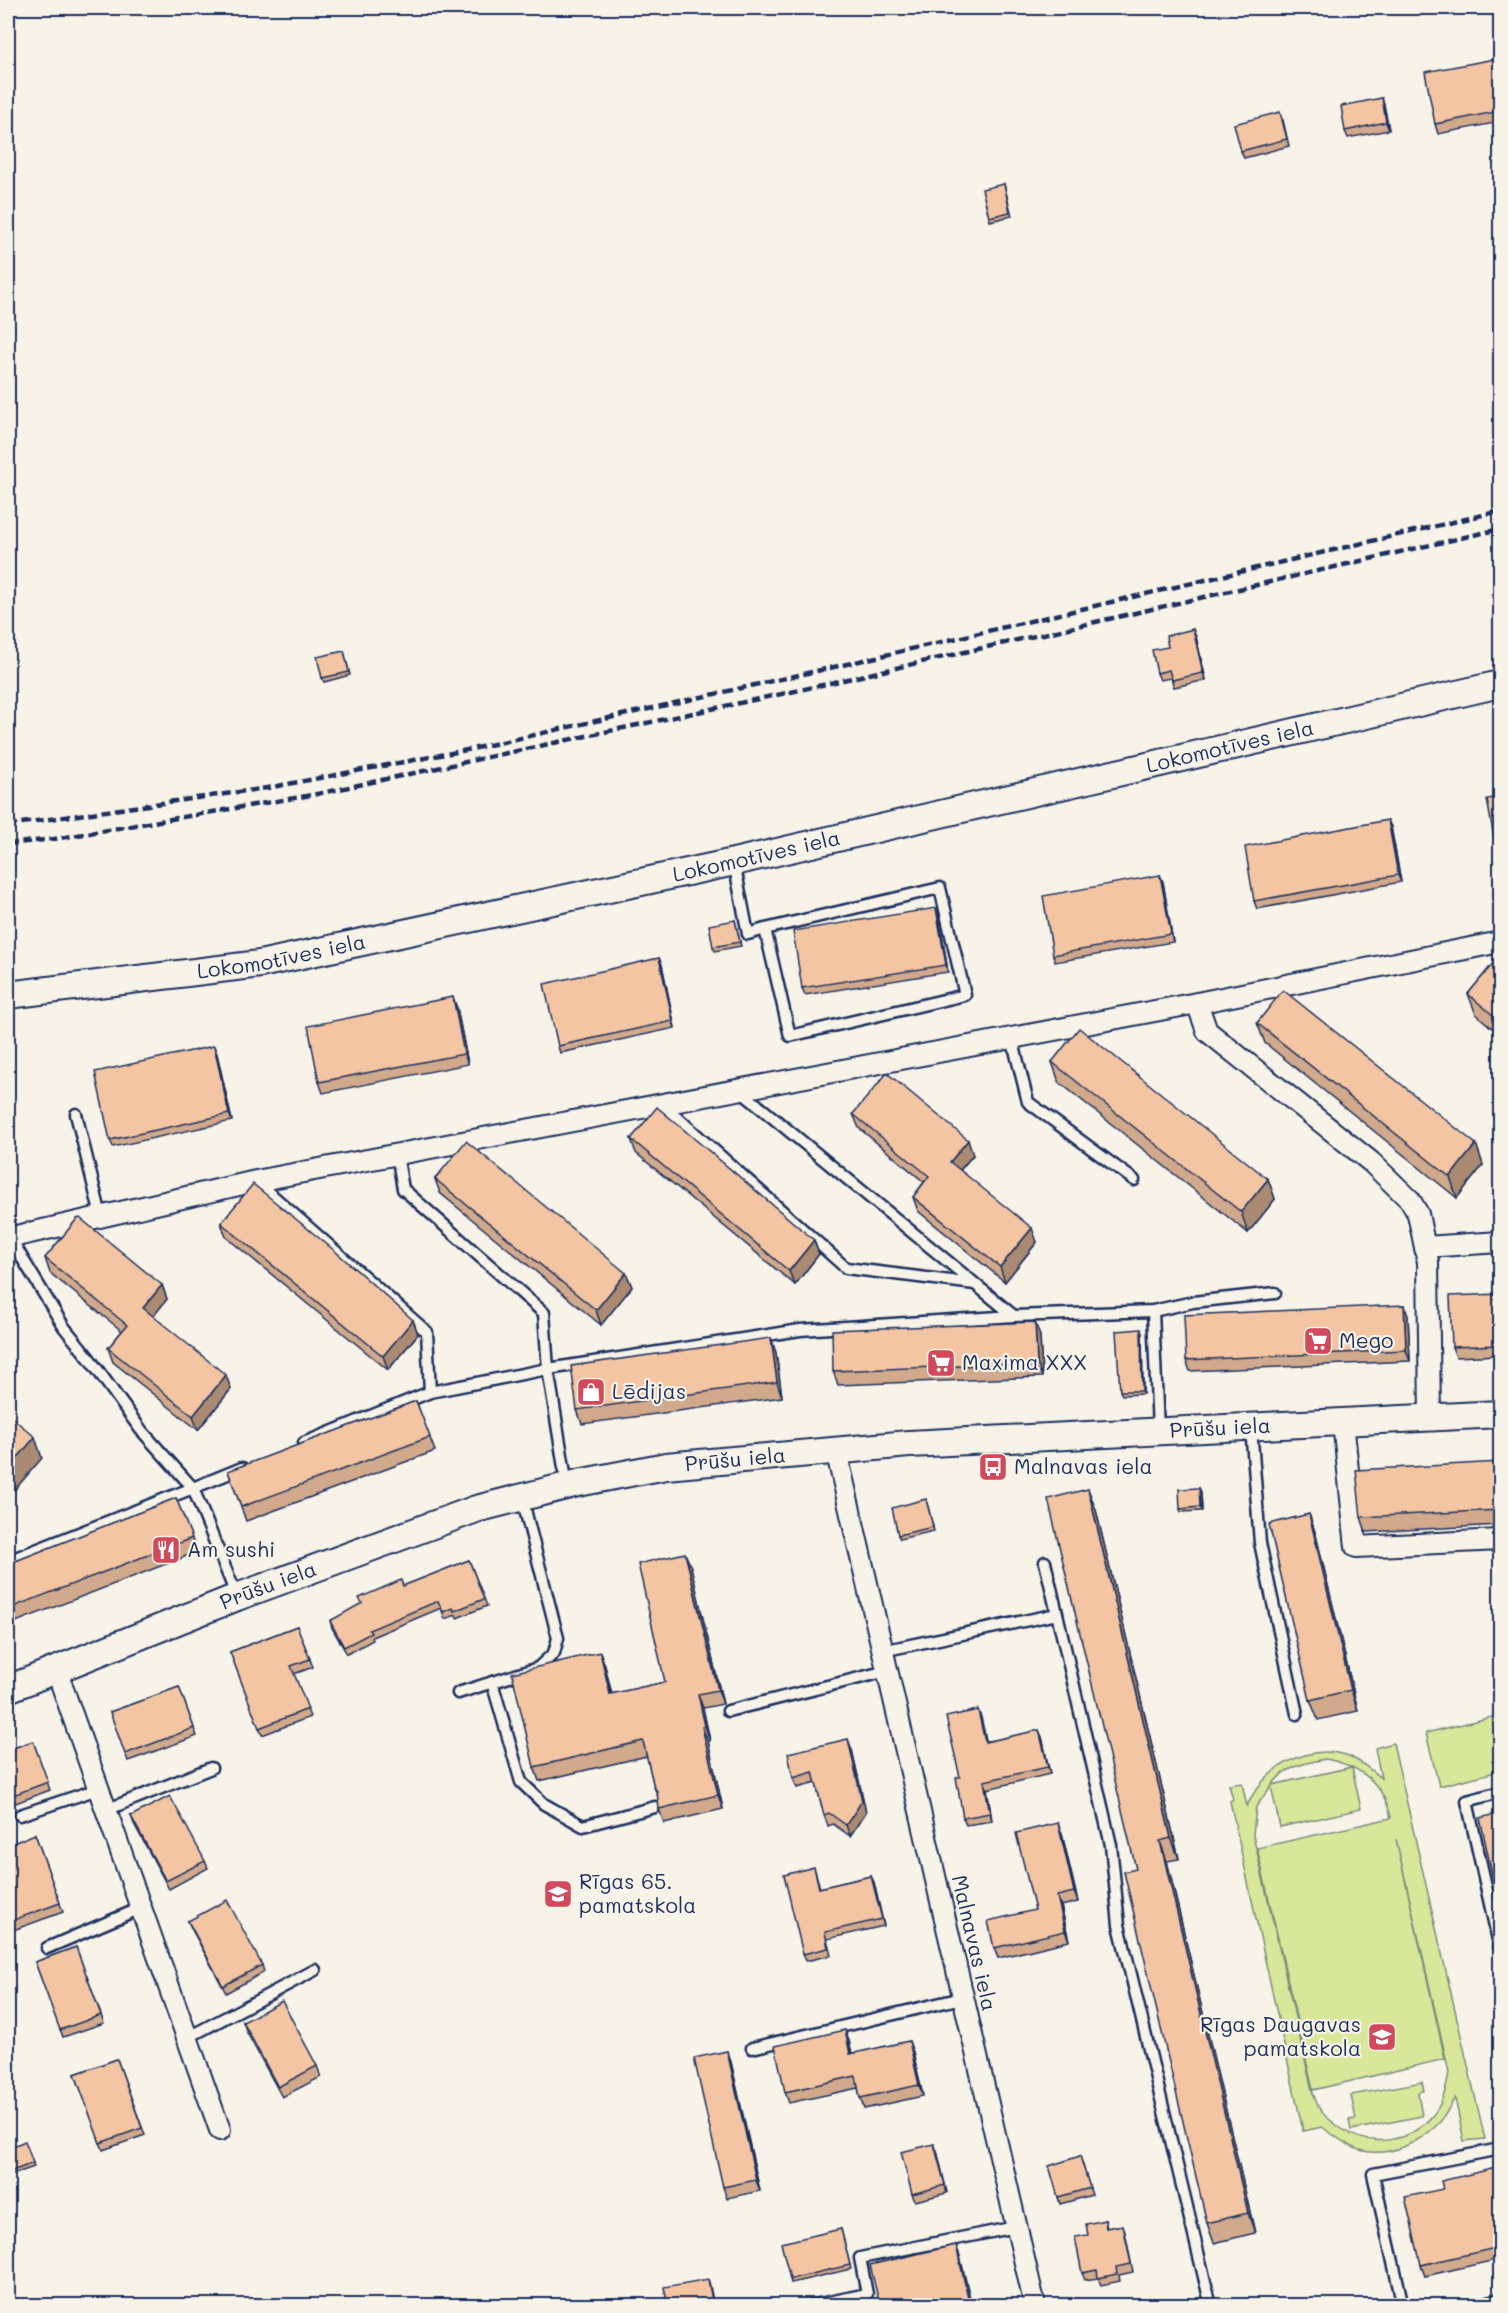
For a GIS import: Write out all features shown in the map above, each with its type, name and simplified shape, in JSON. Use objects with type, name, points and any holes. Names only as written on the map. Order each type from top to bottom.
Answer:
[{"type":"street","name":"Lokomotīves iela","points":[[8,995],[260,964],[734,862],[1500,684]]},
{"type":"street","points":[[9,1238],[256,1180],[738,1088],[1197,1004],[1500,942]]},
{"type":"street","points":[[1197,1004],[1207,1031],[1371,1162],[1410,1200],[1418,1214],[1428,1273],[1430,1417]]},
{"type":"street","points":[[1425,1247],[1500,1242]]},
{"type":"street","name":"Prūšu iela","points":[[11,1684],[56,1669],[237,1597],[476,1509],[567,1486],[666,1466],[909,1444],[1500,1414]]},
{"type":"street","points":[[1343,1422],[1356,1547],[1500,1540]]},
{"type":"street","name":"Malnavas iela","points":[[836,1450],[1035,2306]]},
{"type":"street","points":[[56,1669],[220,2130]]},
{"type":"lane","points":[[734,862],[748,934],[765,929],[940,888],[965,995],[790,1036],[765,929]]},
{"type":"lane","points":[[1012,1038],[1028,1102],[1134,1180]]},
{"type":"lane","points":[[738,1088],[1014,1316]]},
{"type":"lane","points":[[661,1103],[846,1268],[975,1284]]},
{"type":"lane","points":[[76,1114],[101,1216]]},
{"type":"lane","points":[[397,1154],[403,1189],[544,1313],[548,1369],[567,1486]]},
{"type":"lane","points":[[256,1180],[427,1332],[430,1392]]},
{"type":"lane","points":[[9,1238],[64,1328],[89,1358],[141,1430],[193,1488],[237,1597]]},
{"type":"lane","points":[[290,1448],[430,1392],[548,1369],[800,1330],[1014,1316],[1153,1311],[1193,1302],[1275,1293]]},
{"type":"lane","points":[[1153,1311],[1158,1431]]},
{"type":"lane","points":[[1251,1426],[1260,1543],[1297,1714]]},
{"type":"lane","points":[[8,1561],[247,1466]]},
{"type":"lane","points":[[458,1693],[538,1668],[554,1653],[558,1638],[522,1498]]},
{"type":"lane","points":[[1045,1562],[1111,1845],[1119,1926],[1211,2306]]},
{"type":"lane","points":[[882,1651],[1057,1614]]},
{"type":"lane","points":[[728,1711],[887,1671]]},
{"type":"lane","points":[[492,1682],[521,1782],[544,1804],[583,1826],[655,1808]]},
{"type":"lane","points":[[106,1810],[211,1768]]},
{"type":"lane","points":[[20,1815],[98,1789]]},
{"type":"lane","points":[[1500,1792],[1467,1801],[1500,1949]]},
{"type":"lane","points":[[47,1948],[141,1908]]},
{"type":"lane","points":[[187,2038],[315,1970]]},
{"type":"lane","points":[[752,2048],[962,1998]]},
{"type":"lane","points":[[1404,2306],[1373,2174],[1500,2149]]},
{"type":"lane","points":[[810,2306],[867,2294],[860,2258],[1016,2227]]},
{"type":"lane","points":[[1473,2306],[1500,2299]]},
{"type":"green space","points":[[1500,1715],[1500,1771],[1439,1786],[1426,1733]]},
{"type":"green space","points":[[1393,1743],[1485,2139],[1464,2141],[1455,2098],[1442,2119],[1424,2136],[1395,2150],[1363,2151],[1352,2147],[1322,2127],[1303,2131],[1230,1801],[1233,1799],[1229,1785],[1242,1783],[1247,1806],[1254,1793],[1275,1770],[1301,1756],[1331,1752],[1351,1757],[1381,1778],[1375,1748]],"holes":[[[1325,1759],[1351,1767],[1272,1785],[1289,1770],[1310,1762]],[[1352,1768],[1359,1771],[1383,1795],[1391,1818],[1257,1848],[1313,2090],[1445,2059],[1396,1839],[1449,2072],[1446,2089],[1433,2115],[1414,2131],[1390,2140],[1365,2139],[1353,2135],[1329,2120],[1319,2108],[1312,2090],[1253,1835],[1256,1807],[1271,1786],[1280,1827],[1361,1809]]]},
{"type":"green space","points":[[1422,2082],[1424,2091],[1418,2092],[1422,2116],[1351,2130],[1349,2120],[1356,2119],[1351,2095]]},
{"type":"building","points":[[1500,58],[1500,111],[1435,124],[1425,72]]},
{"type":"building","points":[[1382,98],[1386,122],[1345,131],[1341,106]]},
{"type":"building","points":[[1280,112],[1287,139],[1241,151],[1234,124]]},
{"type":"building","points":[[1004,184],[1010,212],[989,217],[982,189]]},
{"type":"building","points":[[1193,629],[1203,673],[1172,680],[1169,670],[1157,673],[1152,650],[1168,647],[1166,636]]},
{"type":"building","points":[[344,651],[349,672],[322,678],[317,657]]},
{"type":"building","points":[[1500,797],[1500,860],[1498,861],[1487,799]]},
{"type":"building","points":[[1388,820],[1398,875],[1254,901],[1245,847]]},
{"type":"building","points":[[1160,875],[1171,934],[1053,955],[1043,896]]},
{"type":"building","points":[[936,908],[946,965],[802,988],[793,931]]},
{"type":"building","points":[[735,920],[740,942],[713,947],[709,925]]},
{"type":"building","points":[[1500,955],[1500,1021],[1468,994]]},
{"type":"building","points":[[659,958],[673,1021],[558,1046],[544,984]]},
{"type":"building","points":[[1283,990],[1476,1144],[1450,1177],[1257,1023]]},
{"type":"building","points":[[453,997],[464,1054],[319,1082],[308,1026]]},
{"type":"building","points":[[1079,1028],[1268,1179],[1241,1212],[1052,1062]]},
{"type":"building","points":[[214,1046],[229,1114],[110,1140],[95,1072]]},
{"type":"building","points":[[887,1073],[968,1140],[950,1162],[1032,1228],[1000,1267],[913,1197],[929,1176],[853,1114]]},
{"type":"building","points":[[657,1107],[814,1240],[789,1271],[631,1139]]},
{"type":"building","points":[[466,1141],[626,1273],[596,1310],[435,1179]]},
{"type":"building","points":[[253,1184],[335,1251],[413,1320],[383,1356],[221,1223]]},
{"type":"building","points":[[80,1218],[162,1285],[143,1308],[226,1375],[193,1416],[108,1348],[127,1325],[45,1258]]},
{"type":"building","points":[[1500,1294],[1500,1345],[1452,1347],[1450,1296]]},
{"type":"building","points":[[1404,1305],[1406,1350],[1186,1360],[1184,1315]]},
{"type":"building","points":[[1035,1322],[1037,1363],[833,1371],[832,1330]]},
{"type":"building","points":[[1141,1329],[1142,1391],[1120,1391],[1116,1331]]},
{"type":"building","points":[[771,1338],[777,1382],[577,1410],[571,1366]]},
{"type":"building","points":[[416,1401],[430,1437],[241,1507],[228,1471]]},
{"type":"building","points":[[8,1414],[35,1437],[8,1469]]},
{"type":"building","points":[[1500,1462],[1500,1510],[1361,1517],[1356,1470]]},
{"type":"building","points":[[1199,1488],[1200,1507],[1180,1509],[1179,1489]]},
{"type":"building","points":[[1088,1489],[1171,1838],[1160,1841],[1248,2213],[1207,2223],[1124,1872],[1136,1869],[1048,1499]]},
{"type":"building","points":[[176,1498],[192,1538],[8,1609],[8,1564]]},
{"type":"building","points":[[926,1499],[933,1527],[898,1535],[892,1508]]},
{"type":"building","points":[[1309,1514],[1351,1690],[1310,1700],[1269,1524]]},
{"type":"building","points":[[685,1553],[718,1690],[698,1694],[705,1726],[702,1727],[718,1795],[659,1809],[657,1791],[654,1787],[643,1741],[534,1767],[512,1673],[600,1652],[610,1694],[665,1682],[638,1564]]},
{"type":"building","points":[[469,1560],[484,1599],[454,1611],[453,1608],[443,1612],[438,1601],[369,1630],[371,1633],[344,1647],[330,1621],[362,1603],[359,1598],[401,1580],[403,1586]]},
{"type":"building","points":[[297,1626],[310,1659],[291,1666],[308,1709],[259,1728],[230,1652]]},
{"type":"building","points":[[179,1687],[194,1728],[125,1754],[110,1712]]},
{"type":"building","points":[[978,1710],[985,1742],[1039,1730],[1048,1767],[984,1781],[990,1813],[963,1818],[956,1777],[960,1777],[946,1717]]},
{"type":"building","points":[[848,1739],[862,1801],[846,1825],[829,1813],[824,1815],[813,1772],[793,1778],[788,1753]]},
{"type":"building","points":[[33,1741],[48,1782],[8,1797],[8,1750]]},
{"type":"building","points":[[170,1796],[205,1861],[166,1881],[131,1816]]},
{"type":"building","points":[[1500,1813],[1500,1911],[1480,1818]]},
{"type":"building","points":[[1058,1823],[1074,1892],[1057,1896],[1065,1931],[994,1948],[988,1921],[1035,1910],[1016,1833]]},
{"type":"building","points":[[35,1834],[60,1903],[8,1922],[8,1902],[12,1900],[8,1889],[8,1845]]},
{"type":"building","points":[[814,1867],[819,1888],[871,1876],[882,1919],[825,1932],[828,1948],[803,1954],[784,1875]]},
{"type":"building","points":[[227,1900],[262,1965],[223,1986],[188,1921]]},
{"type":"building","points":[[76,1947],[101,2015],[60,2030],[35,1962]]},
{"type":"building","points":[[282,2001],[317,2066],[278,2087],[243,2022]]},
{"type":"building","points":[[845,2030],[850,2054],[909,2041],[919,2085],[860,2098],[856,2076],[785,2092],[775,2046]]},
{"type":"building","points":[[727,2051],[756,2180],[723,2187],[694,2058]]},
{"type":"building","points":[[117,2059],[142,2128],[100,2143],[75,2074]]},
{"type":"building","points":[[25,2141],[33,2163],[10,2172],[8,2148]]},
{"type":"building","points":[[934,2144],[945,2185],[912,2194],[901,2152]]},
{"type":"building","points":[[1080,2156],[1090,2188],[1058,2197],[1049,2166]]},
{"type":"building","points":[[1500,2167],[1500,2247],[1421,2265],[1405,2197],[1443,2189],[1441,2181]]},
{"type":"building","points":[[1105,2220],[1106,2228],[1123,2225],[1131,2264],[1116,2267],[1117,2274],[1098,2278],[1097,2270],[1082,2273],[1075,2237],[1088,2235],[1086,2224]]},
{"type":"building","points":[[841,2229],[850,2265],[790,2279],[781,2243]]},
{"type":"building","points":[[956,2245],[970,2306],[880,2306],[870,2265]]},
{"type":"building","points":[[708,2279],[713,2306],[668,2306],[664,2287]]},
{"type":"railway","points":[[8,825],[267,788],[472,749],[1500,511]]},
{"type":"railway","points":[[8,844],[54,839],[312,795],[800,690],[1500,529]]},
{"type":"place","name":"Mego","points":[[1318,1341]]},
{"type":"place","name":"Maxima XXX","points":[[941,1363]]},
{"type":"place","name":"Lēdijas","points":[[591,1392]]},
{"type":"place","name":"Malnavas iela","points":[[993,1467]]},
{"type":"place","name":"Am sushi","points":[[166,1550]]},
{"type":"place","name":"Rīgas 65. pamatskola","points":[[558,1894]]},
{"type":"place","name":"Rīgas Daugavas pamatskola","points":[[1382,2037]]}]
